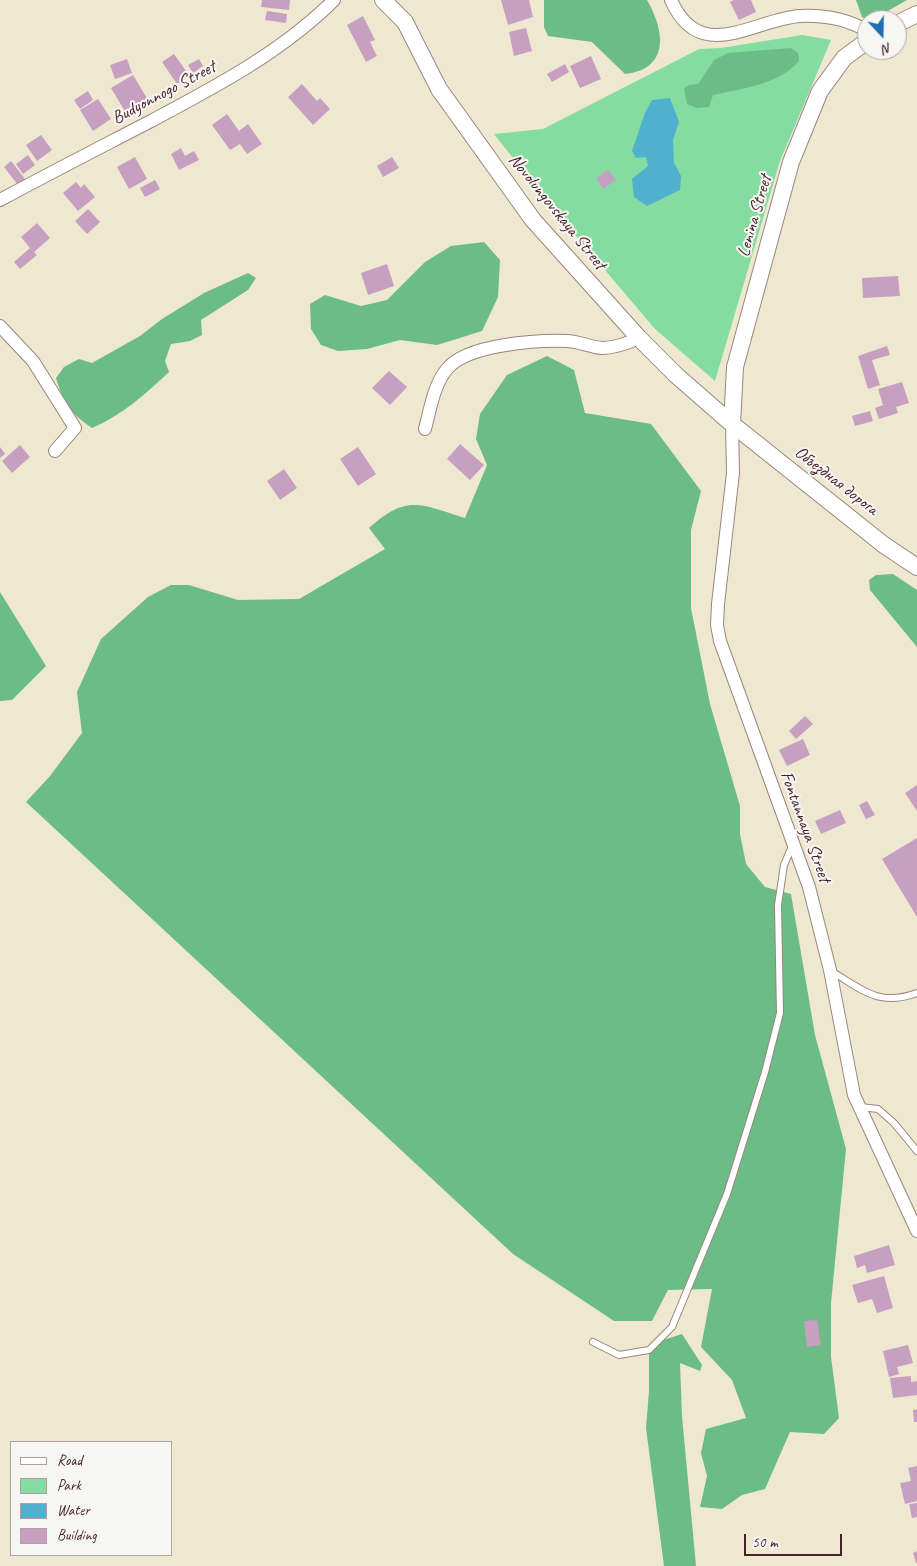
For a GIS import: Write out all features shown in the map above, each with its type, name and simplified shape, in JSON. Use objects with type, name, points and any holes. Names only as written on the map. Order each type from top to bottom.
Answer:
[{"type":"street","name":"Budyonnogo Street","points":[[0,200],[220,85],[317,17],[334,0]]},
{"type":"street","name":"Novolungovskaya Street","points":[[383,0],[405,22],[439,89],[533,220],[639,338],[676,375],[732,424]]},
{"type":"street","points":[[671,0],[677,14],[693,28],[716,35],[735,35],[798,16],[824,16],[857,26]]},
{"type":"street","name":"Lenina Street","points":[[732,424],[735,367],[791,162],[820,91],[844,58],[857,48]]},
{"type":"street","points":[[0,326],[34,361],[75,428],[55,451]]},
{"type":"street","points":[[425,429],[440,383],[447,369],[458,360],[470,354],[539,342],[570,341],[603,348],[626,344],[639,338]]},
{"type":"street","name":"Объездная дорога","points":[[732,424],[869,533],[917,567]]},
{"type":"street","name":"Fontannaya Street","points":[[732,424],[733,473],[717,625],[720,641],[809,887],[830,970],[854,1095],[917,1231]]},
{"type":"lane","points":[[593,1342],[619,1355],[648,1350],[672,1327],[727,1194],[765,1072],[780,1013],[778,904],[784,865],[793,844]]},
{"type":"lane","points":[[830,970],[884,1000],[917,993]]},
{"type":"lane","points":[[860,1107],[878,1109],[894,1123],[917,1151]]},
{"type":"green space","points":[[544,0],[647,0],[653,12],[660,36],[660,47],[656,57],[650,65],[640,71],[625,74],[592,42],[548,36],[544,27]]},
{"type":"green space","points":[[856,0],[907,0],[890,10],[860,10]]},
{"type":"green space","points":[[802,35],[831,40],[780,161],[715,381],[655,329],[554,210],[494,134],[543,129],[699,49],[721,48]]},
{"type":"green space","points":[[791,48],[798,53],[799,61],[781,75],[748,88],[713,95],[709,107],[697,108],[687,104],[684,89],[689,85],[698,84],[714,60],[728,53]]},
{"type":"green space","points":[[484,242],[500,260],[498,297],[482,331],[437,345],[400,340],[367,349],[338,351],[321,345],[311,329],[310,304],[325,295],[361,306],[387,300],[425,262],[451,246]]},
{"type":"green space","points":[[248,273],[256,278],[248,290],[201,320],[202,335],[190,341],[171,344],[165,361],[169,372],[133,403],[114,417],[92,428],[69,407],[56,378],[64,367],[79,359],[92,363],[140,336],[162,319],[204,293]]},
{"type":"green space","points":[[547,356],[574,370],[585,413],[651,424],[701,491],[691,530],[691,608],[710,704],[740,806],[740,834],[746,864],[765,887],[791,894],[815,1035],[846,1149],[831,1303],[831,1357],[839,1418],[824,1434],[790,1432],[765,1489],[742,1495],[722,1509],[700,1507],[707,1476],[701,1453],[706,1429],[746,1418],[732,1380],[701,1347],[712,1289],[668,1290],[652,1321],[614,1321],[513,1254],[26,802],[50,776],[82,733],[77,692],[101,639],[148,597],[171,585],[189,585],[238,600],[299,599],[385,549],[369,528],[394,510],[404,506],[425,506],[465,518],[487,465],[476,439],[480,414],[507,375]]},
{"type":"green space","points":[[893,574],[917,590],[917,647],[870,590],[869,580],[876,575]]},
{"type":"green space","points":[[0,592],[46,666],[12,700],[0,701]]},
{"type":"green space","points":[[682,1334],[702,1365],[700,1371],[680,1363],[682,1416],[696,1566],[664,1566],[646,1428],[649,1391],[649,1350],[657,1342]]},
{"type":"water","points":[[670,98],[679,122],[673,140],[674,163],[681,176],[680,190],[647,206],[634,197],[632,179],[648,166],[646,157],[636,158],[632,151],[645,113],[652,100]]},
{"type":"building","points":[[262,0],[290,0],[289,10],[261,7]]},
{"type":"building","points":[[501,0],[529,0],[533,17],[508,25]]},
{"type":"building","points":[[734,0],[751,0],[756,12],[739,20],[730,2]]},
{"type":"building","points":[[267,11],[287,14],[286,23],[265,20]]},
{"type":"building","points":[[363,16],[375,40],[370,42],[377,56],[366,62],[347,25]]},
{"type":"building","points":[[526,28],[532,51],[514,56],[509,32]]},
{"type":"building","points":[[174,54],[189,75],[177,84],[162,62]]},
{"type":"building","points":[[591,56],[601,79],[580,88],[570,66]]},
{"type":"building","points":[[127,59],[132,73],[115,79],[110,65]]},
{"type":"building","points":[[199,59],[203,66],[193,73],[188,65]]},
{"type":"building","points":[[565,64],[569,72],[552,82],[547,74]]},
{"type":"building","points":[[133,75],[148,100],[126,113],[111,88]]},
{"type":"building","points":[[302,84],[317,101],[320,98],[330,109],[313,125],[288,97]]},
{"type":"building","points":[[88,91],[93,100],[80,109],[74,100]]},
{"type":"building","points":[[98,99],[111,119],[93,131],[80,110]]},
{"type":"building","points":[[227,114],[239,131],[248,124],[262,144],[247,154],[240,144],[230,150],[212,125]]},
{"type":"building","points":[[41,135],[52,150],[37,161],[26,145]]},
{"type":"building","points":[[181,148],[185,156],[194,151],[199,160],[179,170],[171,154]]},
{"type":"building","points":[[28,155],[35,165],[23,174],[16,164]]},
{"type":"building","points":[[135,157],[147,179],[129,189],[117,167]]},
{"type":"building","points":[[392,157],[399,168],[383,177],[377,166]]},
{"type":"building","points":[[11,161],[25,179],[18,185],[4,167]]},
{"type":"building","points":[[608,170],[616,180],[603,189],[596,178]]},
{"type":"building","points":[[155,180],[160,189],[145,197],[140,188]]},
{"type":"building","points":[[76,182],[81,188],[84,184],[95,197],[78,211],[63,193]]},
{"type":"building","points":[[88,209],[100,222],[87,234],[75,221]]},
{"type":"building","points":[[37,223],[50,238],[34,252],[37,255],[20,269],[14,262],[30,248],[21,237]]},
{"type":"building","points":[[387,264],[394,286],[368,295],[361,273]]},
{"type":"building","points":[[898,276],[900,296],[863,298],[862,278]]},
{"type":"building","points":[[887,346],[890,355],[872,360],[880,385],[868,389],[858,356]]},
{"type":"building","points":[[389,371],[407,387],[390,405],[372,388]]},
{"type":"building","points":[[902,382],[909,403],[896,407],[898,413],[879,419],[875,408],[883,405],[878,389]]},
{"type":"building","points":[[870,411],[873,421],[855,426],[852,416]]},
{"type":"building","points":[[460,444],[484,465],[470,480],[447,459]]},
{"type":"building","points":[[20,445],[30,457],[12,473],[2,461]]},
{"type":"building","points":[[0,447],[5,454],[0,458]]},
{"type":"building","points":[[358,447],[376,474],[358,486],[340,459]]},
{"type":"building","points":[[284,469],[297,488],[280,500],[267,481]]},
{"type":"building","points":[[805,716],[813,724],[796,739],[789,731]]},
{"type":"building","points":[[803,739],[810,755],[787,766],[779,750]]},
{"type":"building","points":[[917,785],[917,811],[905,793]]},
{"type":"building","points":[[867,801],[875,815],[866,819],[859,805]]},
{"type":"building","points":[[840,810],[846,823],[821,834],[815,821]]},
{"type":"building","points":[[917,838],[917,917],[882,859]]},
{"type":"building","points":[[889,1245],[895,1265],[867,1273],[865,1265],[857,1268],[854,1256]]},
{"type":"building","points":[[884,1276],[893,1308],[877,1313],[872,1299],[858,1303],[852,1285]]},
{"type":"building","points":[[817,1320],[821,1345],[807,1347],[804,1321]]},
{"type":"building","points":[[908,1345],[913,1363],[897,1367],[899,1374],[889,1377],[883,1351]]},
{"type":"building","points":[[911,1376],[911,1382],[917,1381],[917,1395],[893,1398],[890,1378]]},
{"type":"building","points":[[917,1409],[917,1422],[914,1422],[913,1410]]},
{"type":"building","points":[[917,1466],[917,1501],[905,1504],[900,1483],[911,1481],[908,1468]]},
{"type":"building","points":[[917,1503],[917,1517],[912,1518],[909,1504]]},
{"type":"building","points":[[917,1551],[917,1563],[916,1563],[913,1553]]}]
